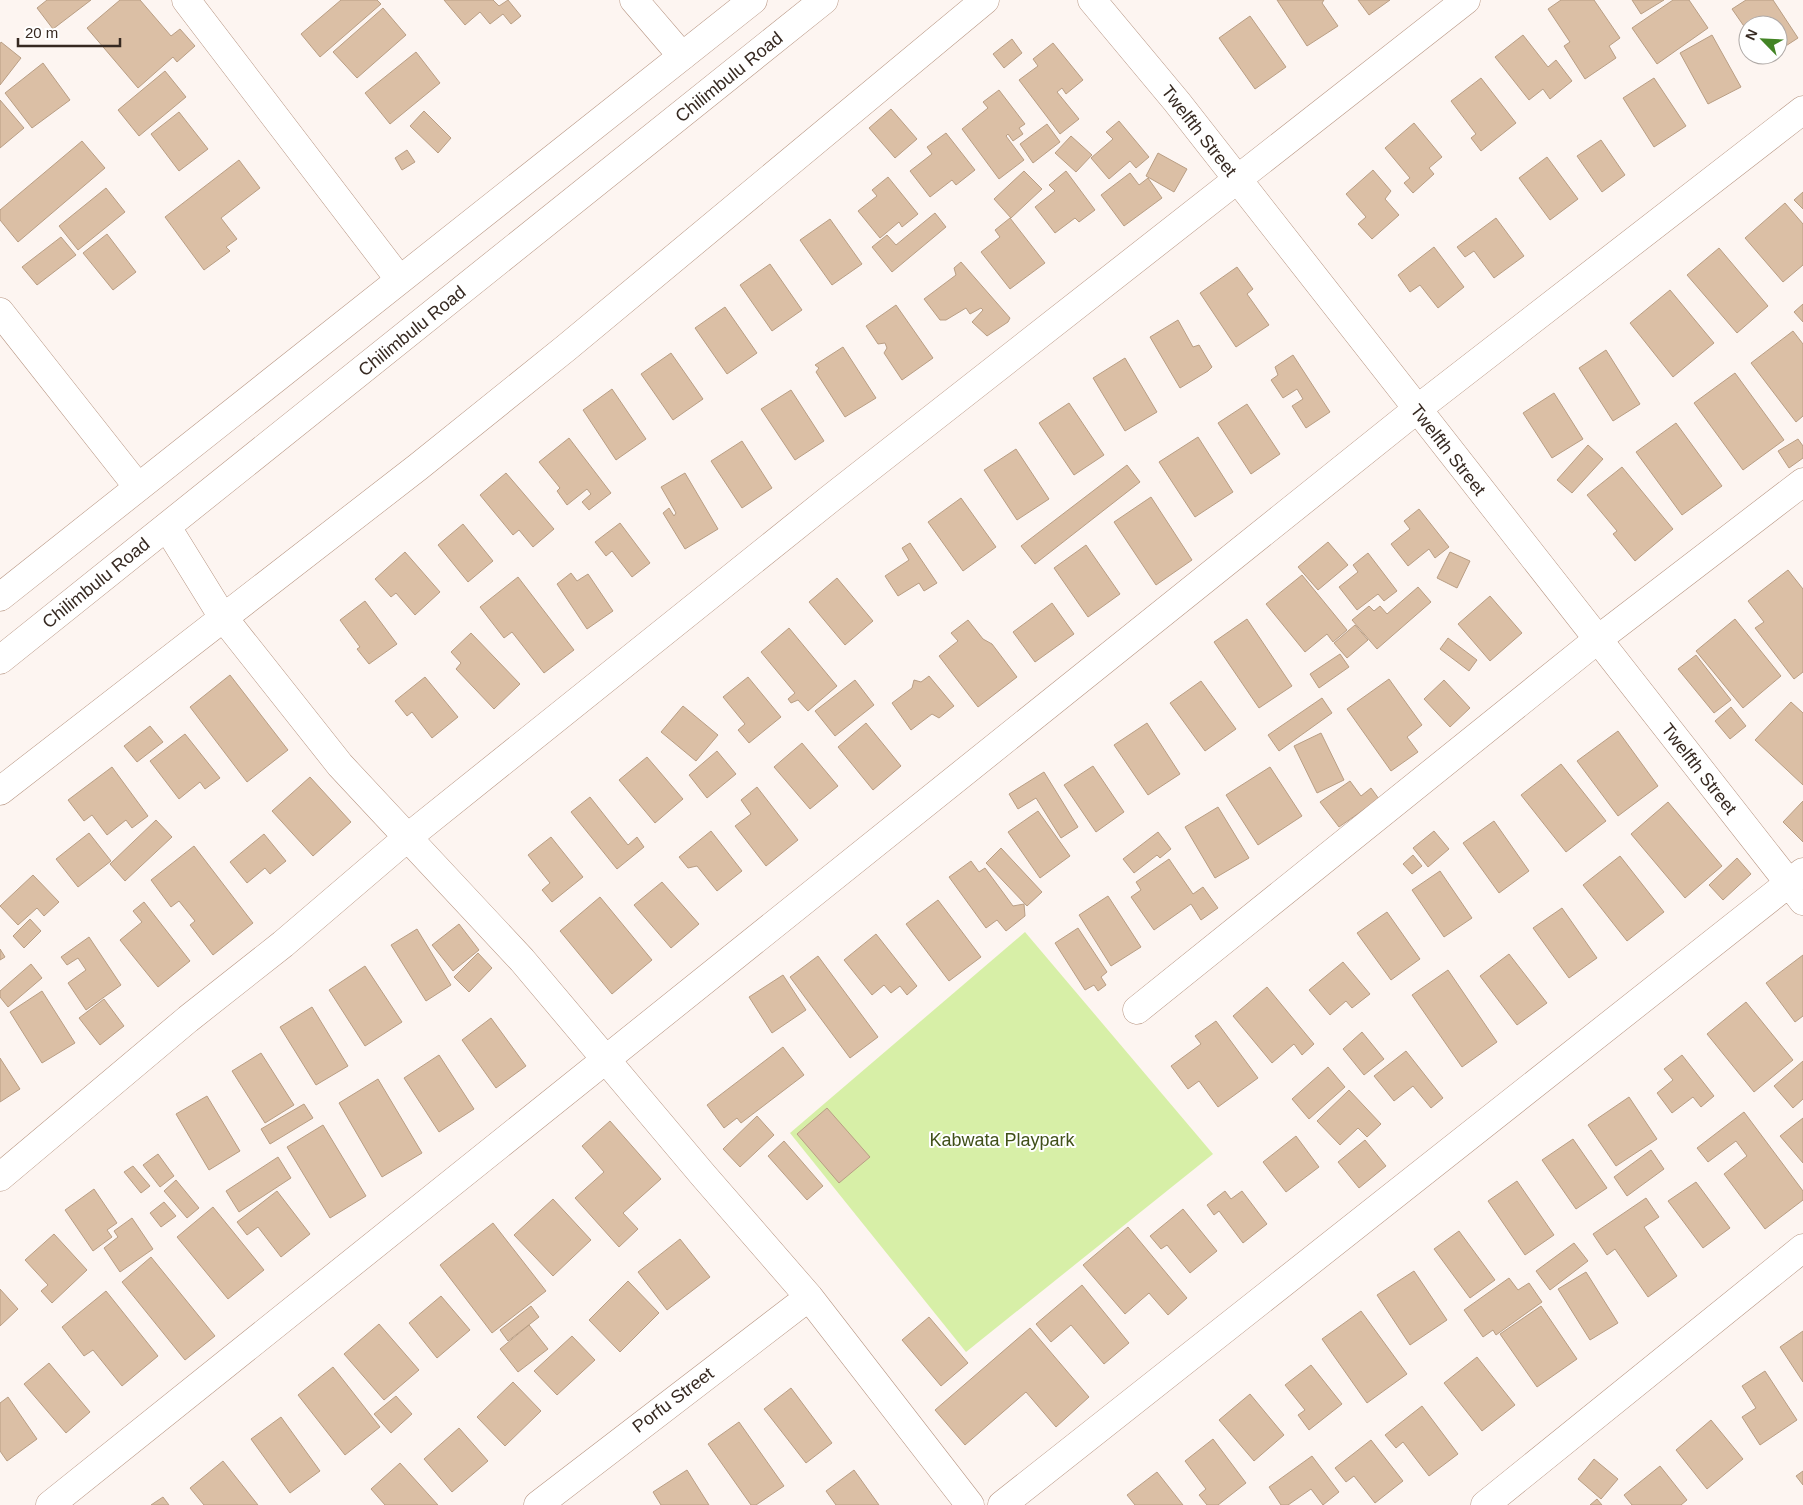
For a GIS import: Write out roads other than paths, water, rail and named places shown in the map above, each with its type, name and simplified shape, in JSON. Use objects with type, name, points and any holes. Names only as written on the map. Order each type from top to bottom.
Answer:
[{"type":"street","points":[[186,0],[399,279]]},
{"type":"street","points":[[634,0],[682,56]]},
{"type":"street","points":[[0,597],[753,0]]},
{"type":"street","name":"Chilimbulu Road","points":[[0,660],[824,0]]},
{"type":"street","points":[[0,791],[222,616],[418,467],[566,348],[984,0]]},
{"type":"street","name":"Twelfth Street","points":[[1092,0],[1238,180],[1597,640],[1798,885]]},
{"type":"street","points":[[0,1177],[188,1019],[283,944],[407,838],[839,492],[1466,0]]},
{"type":"street","points":[[50,1505],[1416,410],[1803,110]]},
{"type":"street","points":[[5,325],[138,488]]},
{"type":"street","points":[[1137,1010],[1597,640],[1803,482]]},
{"type":"street","points":[[167,527],[222,616],[340,765],[522,960],[809,1297],[970,1505]]},
{"type":"street","points":[[1002,1505],[1798,885]]},
{"type":"street","points":[[1485,1505],[1803,1248]]},
{"type":"street","name":"Porfu Street","points":[[538,1505],[809,1297]]},
{"type":"park label","name":"Kabwata Playpark","points":[[1002,1140]]}]
